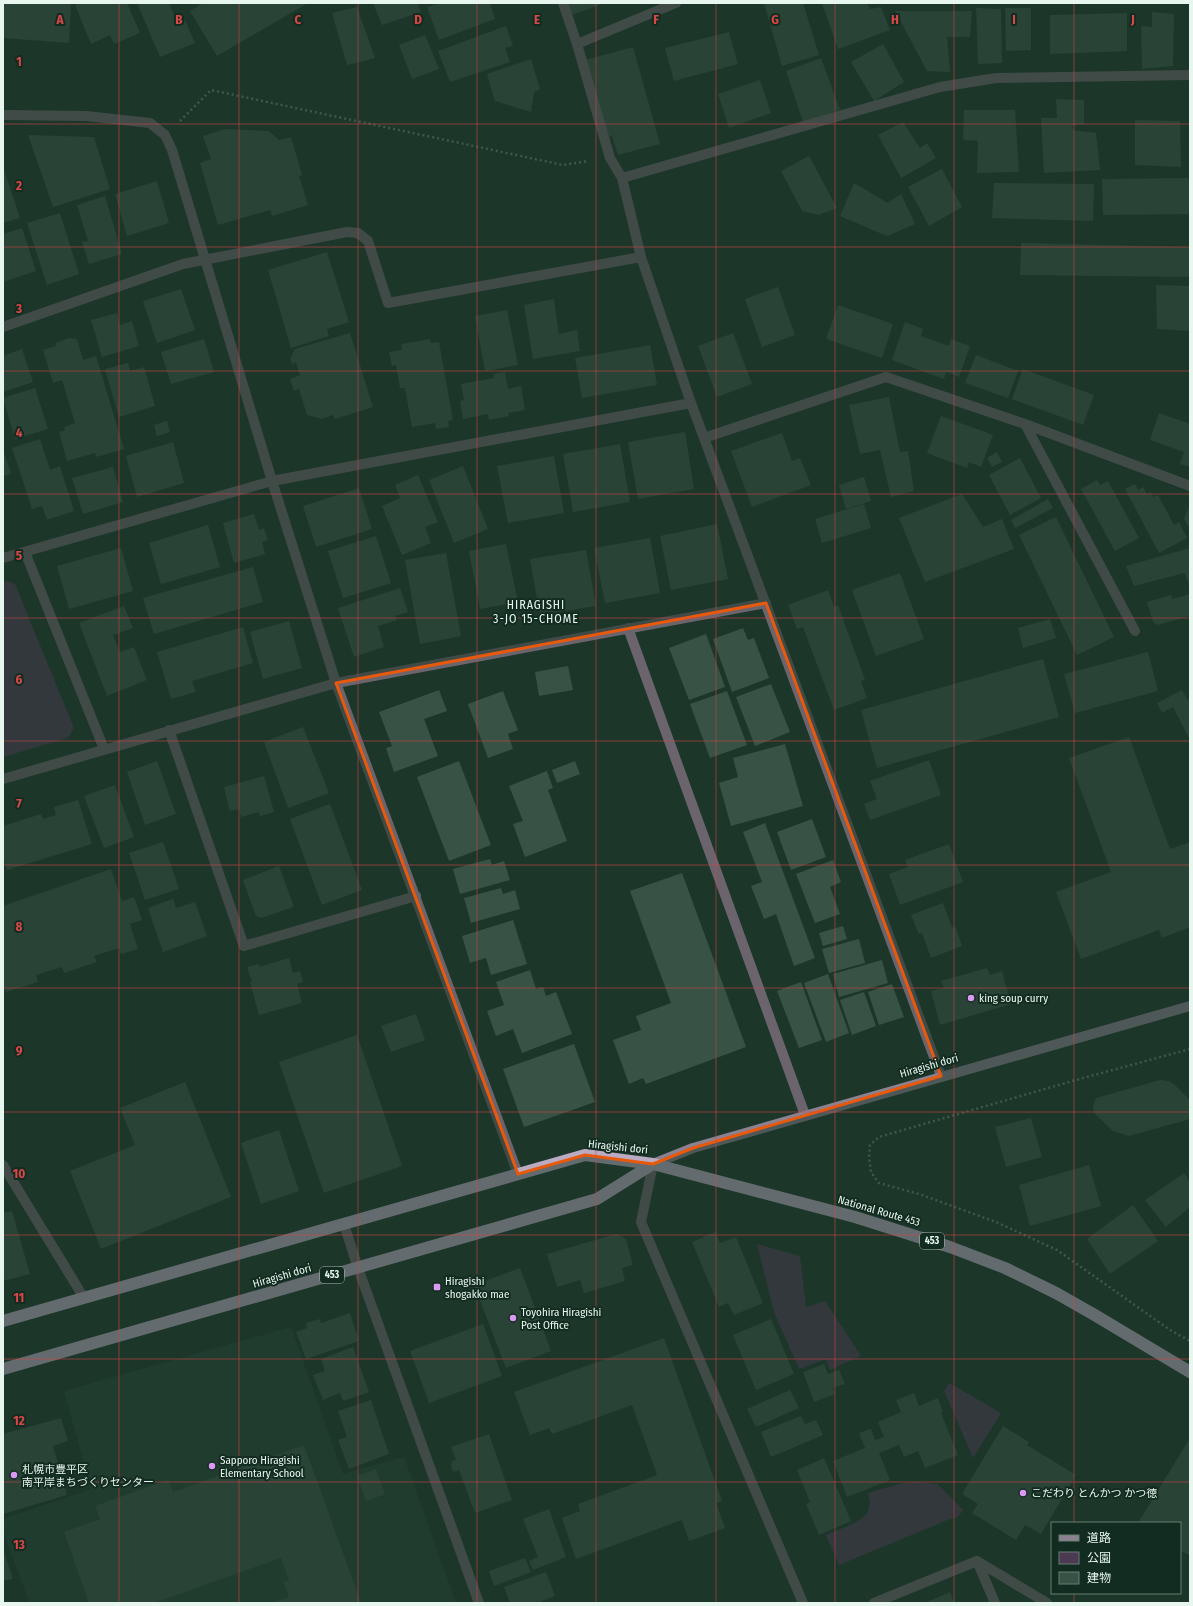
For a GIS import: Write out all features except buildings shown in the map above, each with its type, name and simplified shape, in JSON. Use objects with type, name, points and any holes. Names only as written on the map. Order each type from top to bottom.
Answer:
[{"type":"highway","name":"Hiragishi dori","points":[[3,1321],[585,1155],[653,1164]]},
{"type":"highway","name":"Hiragishi dori","points":[[3,1369],[597,1199],[653,1164]]},
{"type":"highway","name":"National Route 453","points":[[653,1164],[855,1217],[950,1247],[1005,1268],[1056,1293],[1099,1317],[1190,1372]]},
{"type":"street","points":[[563,3],[577,44],[610,158],[622,178],[641,256],[690,403],[766,603],[941,1076]]},
{"type":"street","points":[[577,44],[676,3]]},
{"type":"street","points":[[622,178],[940,87],[996,78],[1190,75]]},
{"type":"street","points":[[3,115],[86,116],[142,122],[150,123],[165,135],[172,150],[204,260],[336,683],[518,1174]]},
{"type":"street","points":[[3,327],[183,264],[347,232],[358,233],[368,241],[388,303],[641,256]]},
{"type":"street","points":[[704,438],[886,377],[1025,424],[1190,486]]},
{"type":"street","points":[[3,558],[272,481],[690,403]]},
{"type":"street","points":[[1025,424],[1135,632]]},
{"type":"street","points":[[26,552],[104,749]]},
{"type":"street","points":[[3,779],[336,683],[766,603]]},
{"type":"street","points":[[628,628],[805,1115]]},
{"type":"street","points":[[169,730],[244,946],[416,896]]},
{"type":"street","name":"Hiragishi dori","points":[[653,1164],[693,1148],[805,1115],[1190,1006]]},
{"type":"street","points":[[653,1164],[641,1222],[803,1603]]},
{"type":"street","points":[[3,1165],[84,1298]]},
{"type":"street","points":[[344,1224],[358,1268],[479,1603]]},
{"type":"street","points":[[874,1603],[978,1561]]},
{"type":"street","points":[[978,1561],[995,1603]]},
{"type":"street","points":[[978,1561],[1047,1603]]},
{"type":"path","points":[[165,135],[211,90],[563,165],[610,158]]},
{"type":"path","points":[[1190,1049],[1076,1080],[879,1137],[870,1144],[869,1157],[870,1172],[880,1183],[919,1194],[996,1222],[1057,1250],[1170,1330],[1190,1341]]},
{"type":"highlighted area","points":[[766,603],[941,1076],[693,1148],[653,1164],[585,1155],[518,1174],[336,683]]},
{"type":"shaded area","name":"Sapporo Hiragishi Elementary School","points":[[291,1327],[343,1474],[404,1457],[456,1603],[30,1603],[3,1532],[3,1519],[91,1489],[64,1391]]},
{"type":"green space","points":[[7,581],[15,584],[74,728],[68,738],[3,757],[3,582]]},
{"type":"green space","points":[[757,1244],[800,1256],[806,1307],[825,1301],[861,1356],[830,1370],[826,1359],[799,1369],[774,1312]]},
{"type":"green space","points":[[949,1383],[1001,1413],[973,1458],[944,1391]]},
{"type":"green space","points":[[921,1482],[937,1484],[963,1510],[958,1517],[839,1565],[826,1535],[855,1523],[867,1514],[870,1503],[868,1493],[903,1483]]},
{"type":"place","name":"king soup curry","points":[[971,998]]},
{"type":"place","name":"Hiragishi shogakko mae","points":[[437,1287]]},
{"type":"place","name":"Toyohira Hiragishi Post Office","points":[[513,1318]]},
{"type":"place","name":"Sapporo Hiragishi Elementary School","points":[[212,1466]]},
{"type":"place","name":"札幌市豊平区 南平岸まちづくりセンター","points":[[14,1475]]},
{"type":"place","name":"こだわり とんかつ かつ徳","points":[[1023,1493]]},
{"type":"district","name":"HIRAGISHI 3-JO 15-CHOME","points":[[536,612]]}]
